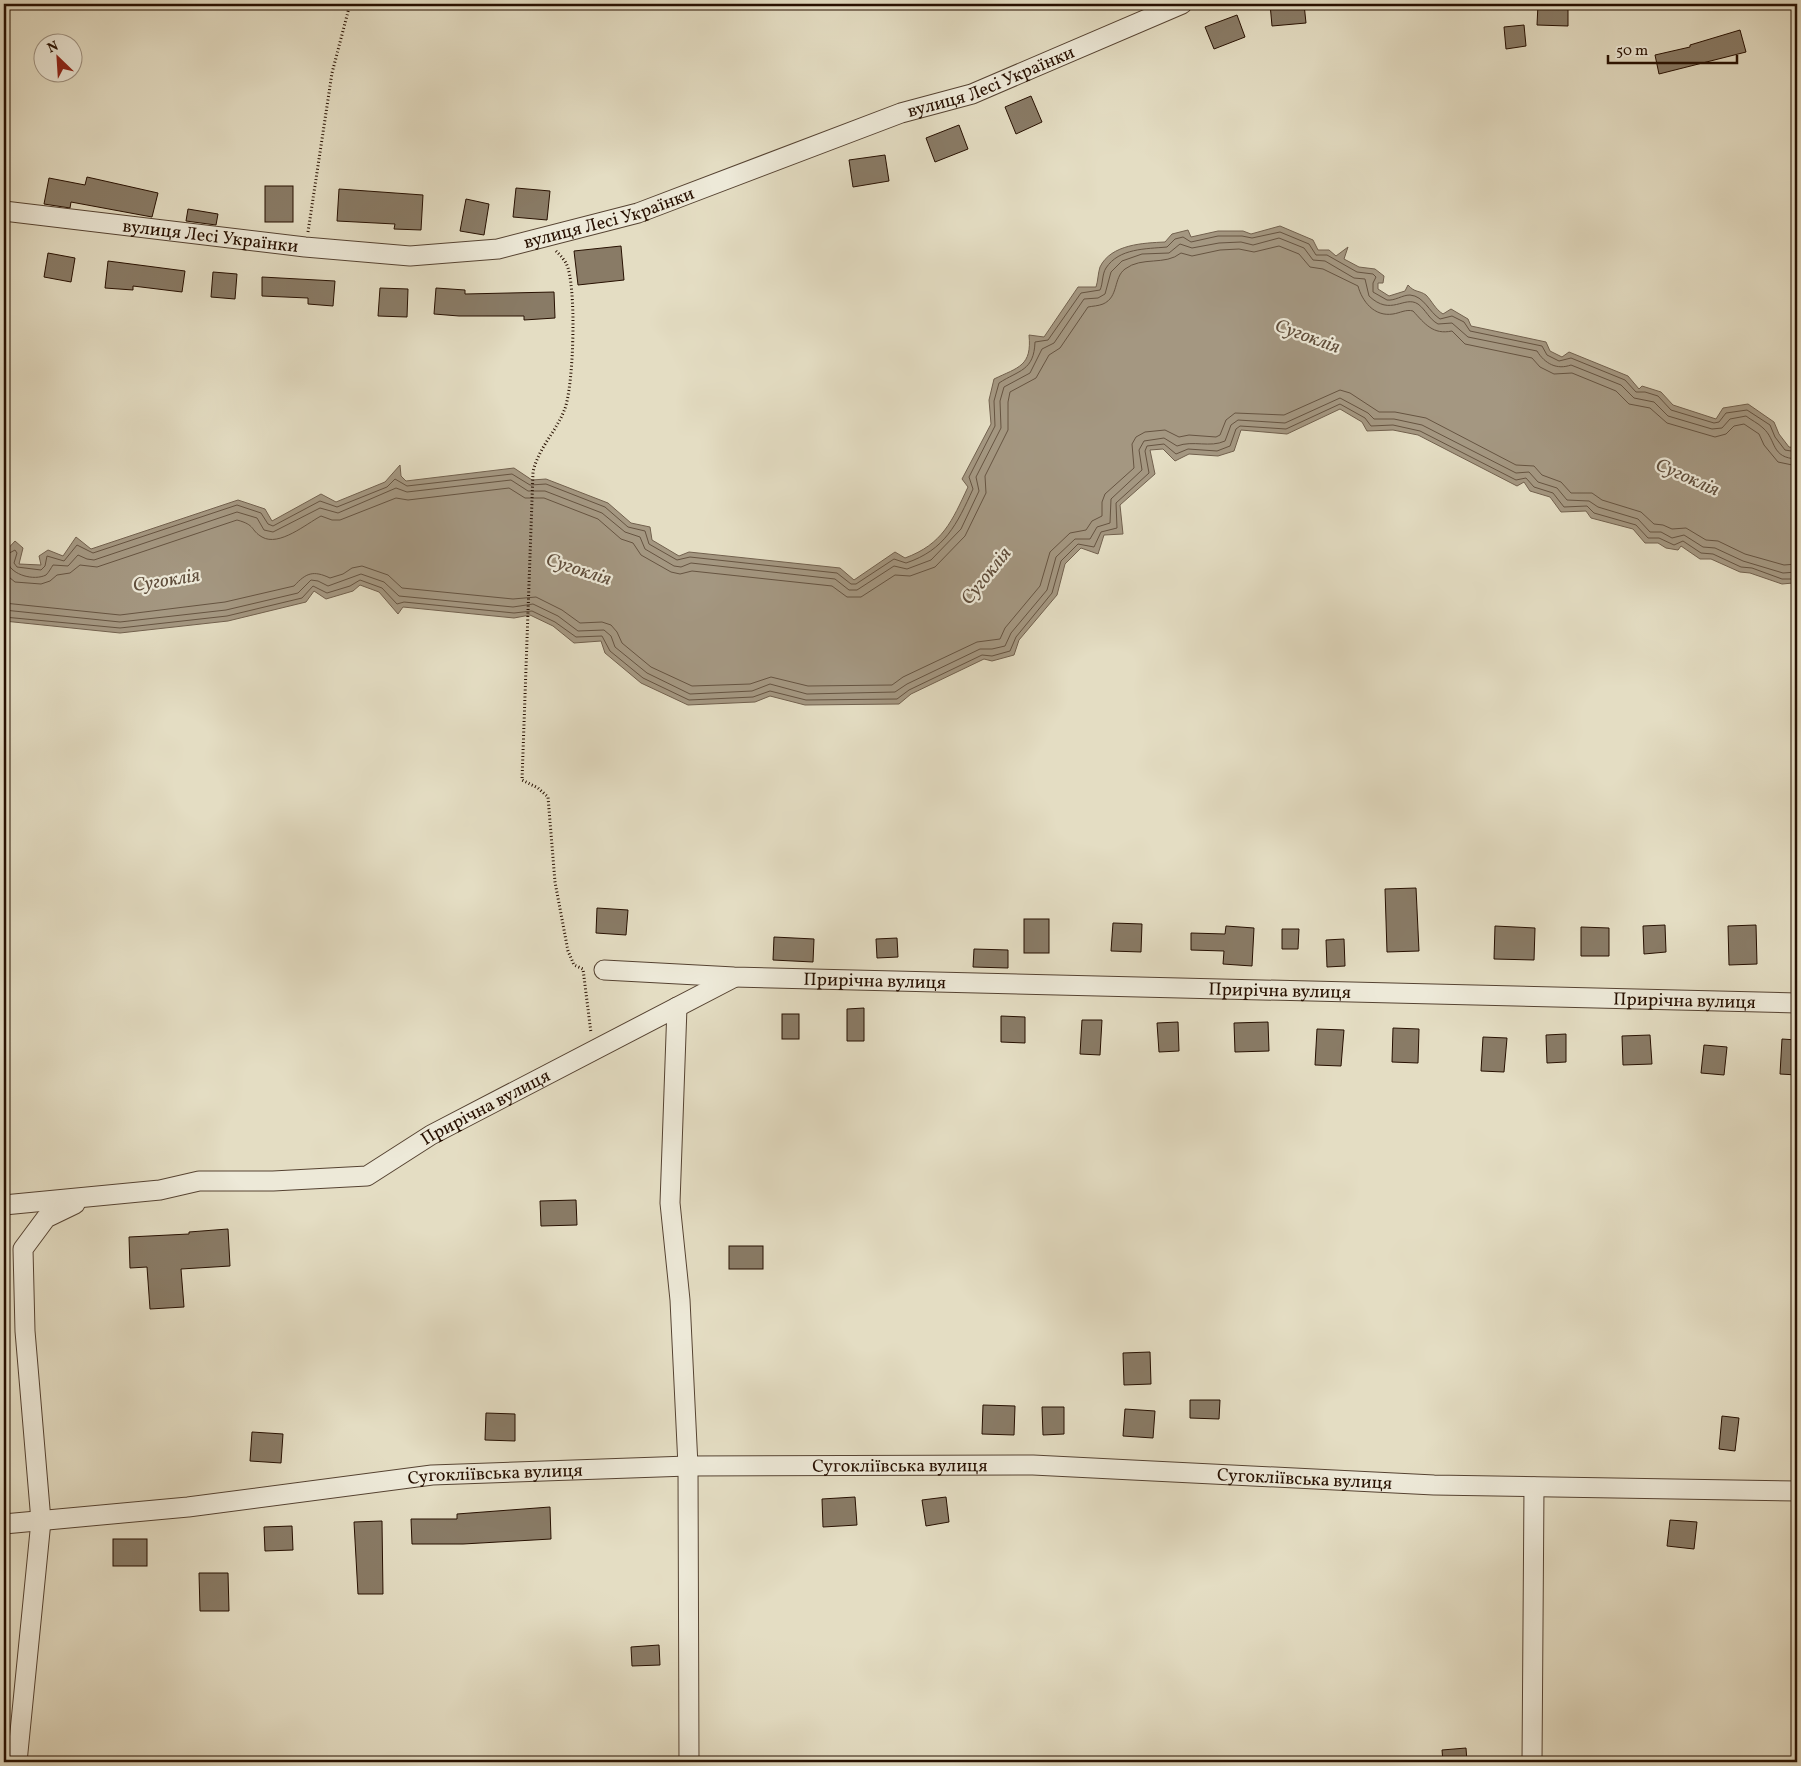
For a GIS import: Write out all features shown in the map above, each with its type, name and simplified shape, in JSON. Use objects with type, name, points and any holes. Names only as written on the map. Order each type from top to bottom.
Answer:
[{"type":"street","name":"вулиця Лесі Українки","points":[[4,211],[305,247],[410,256],[498,249],[638,213],[901,113],[972,94],[1182,4]]},
{"type":"street","points":[[604,970],[734,977]]},
{"type":"street","name":"Прирічна вулиця","points":[[4,1205],[160,1190],[199,1181],[272,1181],[368,1176],[431,1135],[734,977],[1797,1003]]},
{"type":"street","points":[[677,1007],[670,1203],[680,1300],[688,1466],[689,1762]]},
{"type":"street","points":[[17,1762],[41,1521],[25,1331],[23,1250],[46,1218],[87,1198]]},
{"type":"street","name":"Сугокліївська вулиця","points":[[4,1524],[188,1508],[432,1475],[688,1466],[1033,1465],[1434,1485],[1797,1491]]},
{"type":"street","points":[[1532,1762],[1534,1487]]},
{"type":"path","points":[[305,247],[332,73],[350,4]]},
{"type":"path","points":[[544,236],[566,264],[572,308],[573,361],[565,409],[552,436],[537,455],[533,472],[522,780],[538,788],[548,797],[555,882],[566,942],[574,965],[583,969],[594,1051]]},
{"type":"water","name":"Сугоклія","points":[[1280,226],[1313,240],[1318,250],[1329,250],[1336,256],[1348,247],[1344,259],[1359,267],[1375,269],[1384,276],[1383,283],[1378,283],[1378,289],[1389,296],[1405,291],[1408,285],[1426,295],[1443,314],[1451,309],[1468,319],[1471,326],[1546,342],[1550,351],[1562,357],[1569,352],[1628,376],[1639,389],[1642,386],[1661,392],[1673,405],[1716,419],[1723,408],[1748,404],[1774,422],[1779,434],[1789,447],[1797,448],[1797,584],[1782,584],[1750,573],[1740,572],[1711,559],[1700,559],[1681,546],[1678,550],[1666,548],[1658,543],[1645,543],[1633,529],[1591,518],[1586,511],[1561,512],[1550,497],[1530,491],[1524,482],[1517,486],[1418,435],[1393,430],[1367,431],[1362,422],[1340,409],[1287,434],[1241,430],[1234,451],[1218,456],[1189,454],[1175,461],[1163,449],[1150,450],[1155,474],[1120,505],[1123,534],[1104,535],[1098,554],[1081,548],[1065,564],[1057,595],[1019,640],[1014,655],[992,661],[984,659],[911,694],[899,704],[805,705],[770,696],[755,702],[688,705],[641,683],[605,653],[601,641],[574,643],[553,626],[530,615],[514,618],[403,607],[398,614],[379,592],[360,585],[353,591],[326,599],[314,591],[306,602],[228,621],[120,633],[4,621],[4,553],[15,541],[23,548],[19,564],[41,565],[39,556],[48,550],[63,556],[76,537],[91,549],[238,500],[265,509],[272,521],[321,494],[336,502],[385,482],[400,465],[401,476],[406,481],[514,468],[532,480],[546,479],[608,503],[631,523],[650,527],[652,540],[679,556],[689,552],[840,568],[854,580],[895,552],[905,558],[929,546],[945,530],[968,487],[962,479],[991,424],[989,400],[994,379],[1022,364],[1028,353],[1029,335],[1044,337],[1078,287],[1096,287],[1100,267],[1105,259],[1120,249],[1138,244],[1165,242],[1172,234],[1188,230],[1191,237],[1218,231],[1243,231],[1251,234]]},
{"type":"building","points":[[1270,4],[1304,4],[1306,23],[1272,26]]},
{"type":"building","points":[[1538,4],[1568,4],[1568,26],[1537,25]]},
{"type":"building","points":[[1237,15],[1245,37],[1214,49],[1205,27]]},
{"type":"building","points":[[1524,25],[1526,46],[1506,49],[1504,27]]},
{"type":"building","points":[[1740,30],[1746,52],[1659,74],[1655,55],[1690,47],[1690,45]]},
{"type":"building","points":[[1031,96],[1042,122],[1016,134],[1005,107]]},
{"type":"building","points":[[959,125],[968,149],[935,162],[926,138]]},
{"type":"building","points":[[885,155],[889,181],[853,187],[849,160]]},
{"type":"building","points":[[87,177],[158,193],[152,217],[71,202],[70,208],[44,204],[49,178],[85,185]]},
{"type":"building","points":[[265,186],[293,186],[293,222],[265,222]]},
{"type":"building","points":[[516,188],[550,191],[547,220],[513,217]]},
{"type":"building","points":[[339,189],[423,195],[421,230],[394,229],[395,224],[337,221]]},
{"type":"building","points":[[466,199],[489,204],[484,235],[460,231]]},
{"type":"building","points":[[188,209],[218,214],[216,225],[186,221]]},
{"type":"building","points":[[621,246],[624,280],[578,285],[574,251]]},
{"type":"building","points":[[48,253],[75,258],[71,282],[44,277]]},
{"type":"building","points":[[108,261],[185,271],[182,292],[133,286],[133,290],[105,288]]},
{"type":"building","points":[[213,272],[237,274],[235,299],[211,297]]},
{"type":"building","points":[[262,277],[335,281],[333,306],[308,304],[308,298],[262,296]]},
{"type":"building","points":[[380,288],[408,289],[407,317],[378,316]]},
{"type":"building","points":[[436,288],[465,290],[465,294],[554,292],[555,318],[524,320],[524,316],[434,314]]},
{"type":"building","points":[[1416,888],[1419,951],[1387,952],[1385,889]]},
{"type":"building","points":[[597,908],[628,910],[626,935],[596,933]]},
{"type":"building","points":[[1024,919],[1049,919],[1049,953],[1024,953]]},
{"type":"building","points":[[1113,923],[1142,924],[1141,952],[1111,951]]},
{"type":"building","points":[[1665,925],[1666,952],[1644,954],[1643,926]]},
{"type":"building","points":[[1756,925],[1757,964],[1729,965],[1728,926]]},
{"type":"building","points":[[1226,926],[1254,928],[1252,966],[1223,964],[1224,951],[1191,950],[1191,933],[1225,934]]},
{"type":"building","points":[[1495,926],[1535,928],[1534,960],[1494,959]]},
{"type":"building","points":[[1581,927],[1609,928],[1609,956],[1581,956]]},
{"type":"building","points":[[1282,929],[1299,929],[1298,949],[1282,949]]},
{"type":"building","points":[[774,937],[814,939],[813,962],[773,960]]},
{"type":"building","points":[[897,938],[898,957],[877,958],[876,939]]},
{"type":"building","points":[[1344,939],[1345,966],[1327,967],[1326,940]]},
{"type":"building","points":[[974,949],[1008,950],[1008,968],[973,967]]},
{"type":"building","points":[[864,1008],[864,1041],[847,1041],[847,1009]]},
{"type":"building","points":[[782,1014],[799,1014],[799,1039],[782,1039]]},
{"type":"building","points":[[1001,1016],[1025,1017],[1025,1043],[1001,1042]]},
{"type":"building","points":[[1082,1020],[1102,1020],[1100,1055],[1080,1054]]},
{"type":"building","points":[[1178,1022],[1179,1051],[1159,1052],[1157,1023]]},
{"type":"building","points":[[1268,1022],[1269,1051],[1235,1052],[1234,1023]]},
{"type":"building","points":[[1393,1028],[1419,1029],[1418,1063],[1392,1062]]},
{"type":"building","points":[[1317,1029],[1344,1030],[1341,1066],[1315,1065]]},
{"type":"building","points":[[1566,1034],[1566,1062],[1547,1063],[1546,1035]]},
{"type":"building","points":[[1650,1035],[1652,1064],[1623,1065],[1622,1036]]},
{"type":"building","points":[[1483,1037],[1507,1038],[1504,1072],[1481,1071]]},
{"type":"building","points":[[1782,1039],[1797,1040],[1797,1075],[1780,1074]]},
{"type":"building","points":[[1704,1045],[1727,1047],[1724,1075],[1701,1073]]},
{"type":"building","points":[[576,1200],[577,1225],[541,1226],[540,1201]]},
{"type":"building","points":[[228,1229],[230,1266],[181,1269],[184,1307],[150,1309],[147,1267],[130,1268],[129,1237],[189,1234],[189,1232]]},
{"type":"building","points":[[729,1246],[763,1246],[763,1269],[729,1269]]},
{"type":"building","points":[[1150,1352],[1151,1384],[1124,1385],[1123,1353]]},
{"type":"building","points":[[1190,1400],[1220,1400],[1219,1419],[1190,1418]]},
{"type":"building","points":[[983,1405],[1015,1406],[1014,1435],[982,1434]]},
{"type":"building","points":[[1042,1407],[1064,1407],[1064,1434],[1043,1435]]},
{"type":"building","points":[[1125,1409],[1155,1411],[1153,1438],[1123,1436]]},
{"type":"building","points":[[486,1413],[515,1414],[515,1441],[485,1440]]},
{"type":"building","points":[[1722,1416],[1739,1418],[1735,1451],[1719,1449]]},
{"type":"building","points":[[252,1432],[283,1434],[281,1463],[250,1461]]},
{"type":"building","points":[[855,1497],[857,1525],[823,1527],[822,1499]]},
{"type":"building","points":[[946,1497],[949,1522],[926,1526],[922,1500]]},
{"type":"building","points":[[550,1507],[551,1539],[463,1544],[412,1544],[411,1519],[457,1519],[457,1514]]},
{"type":"building","points":[[1670,1520],[1697,1522],[1694,1549],[1667,1546]]},
{"type":"building","points":[[382,1521],[383,1594],[358,1594],[354,1522]]},
{"type":"building","points":[[292,1526],[293,1550],[265,1551],[264,1527]]},
{"type":"building","points":[[113,1539],[147,1539],[147,1566],[113,1566]]},
{"type":"building","points":[[199,1573],[228,1573],[229,1611],[200,1611]]},
{"type":"building","points":[[659,1645],[660,1665],[632,1666],[631,1647]]},
{"type":"building","points":[[1466,1748],[1467,1762],[1443,1762],[1442,1750]]}]
